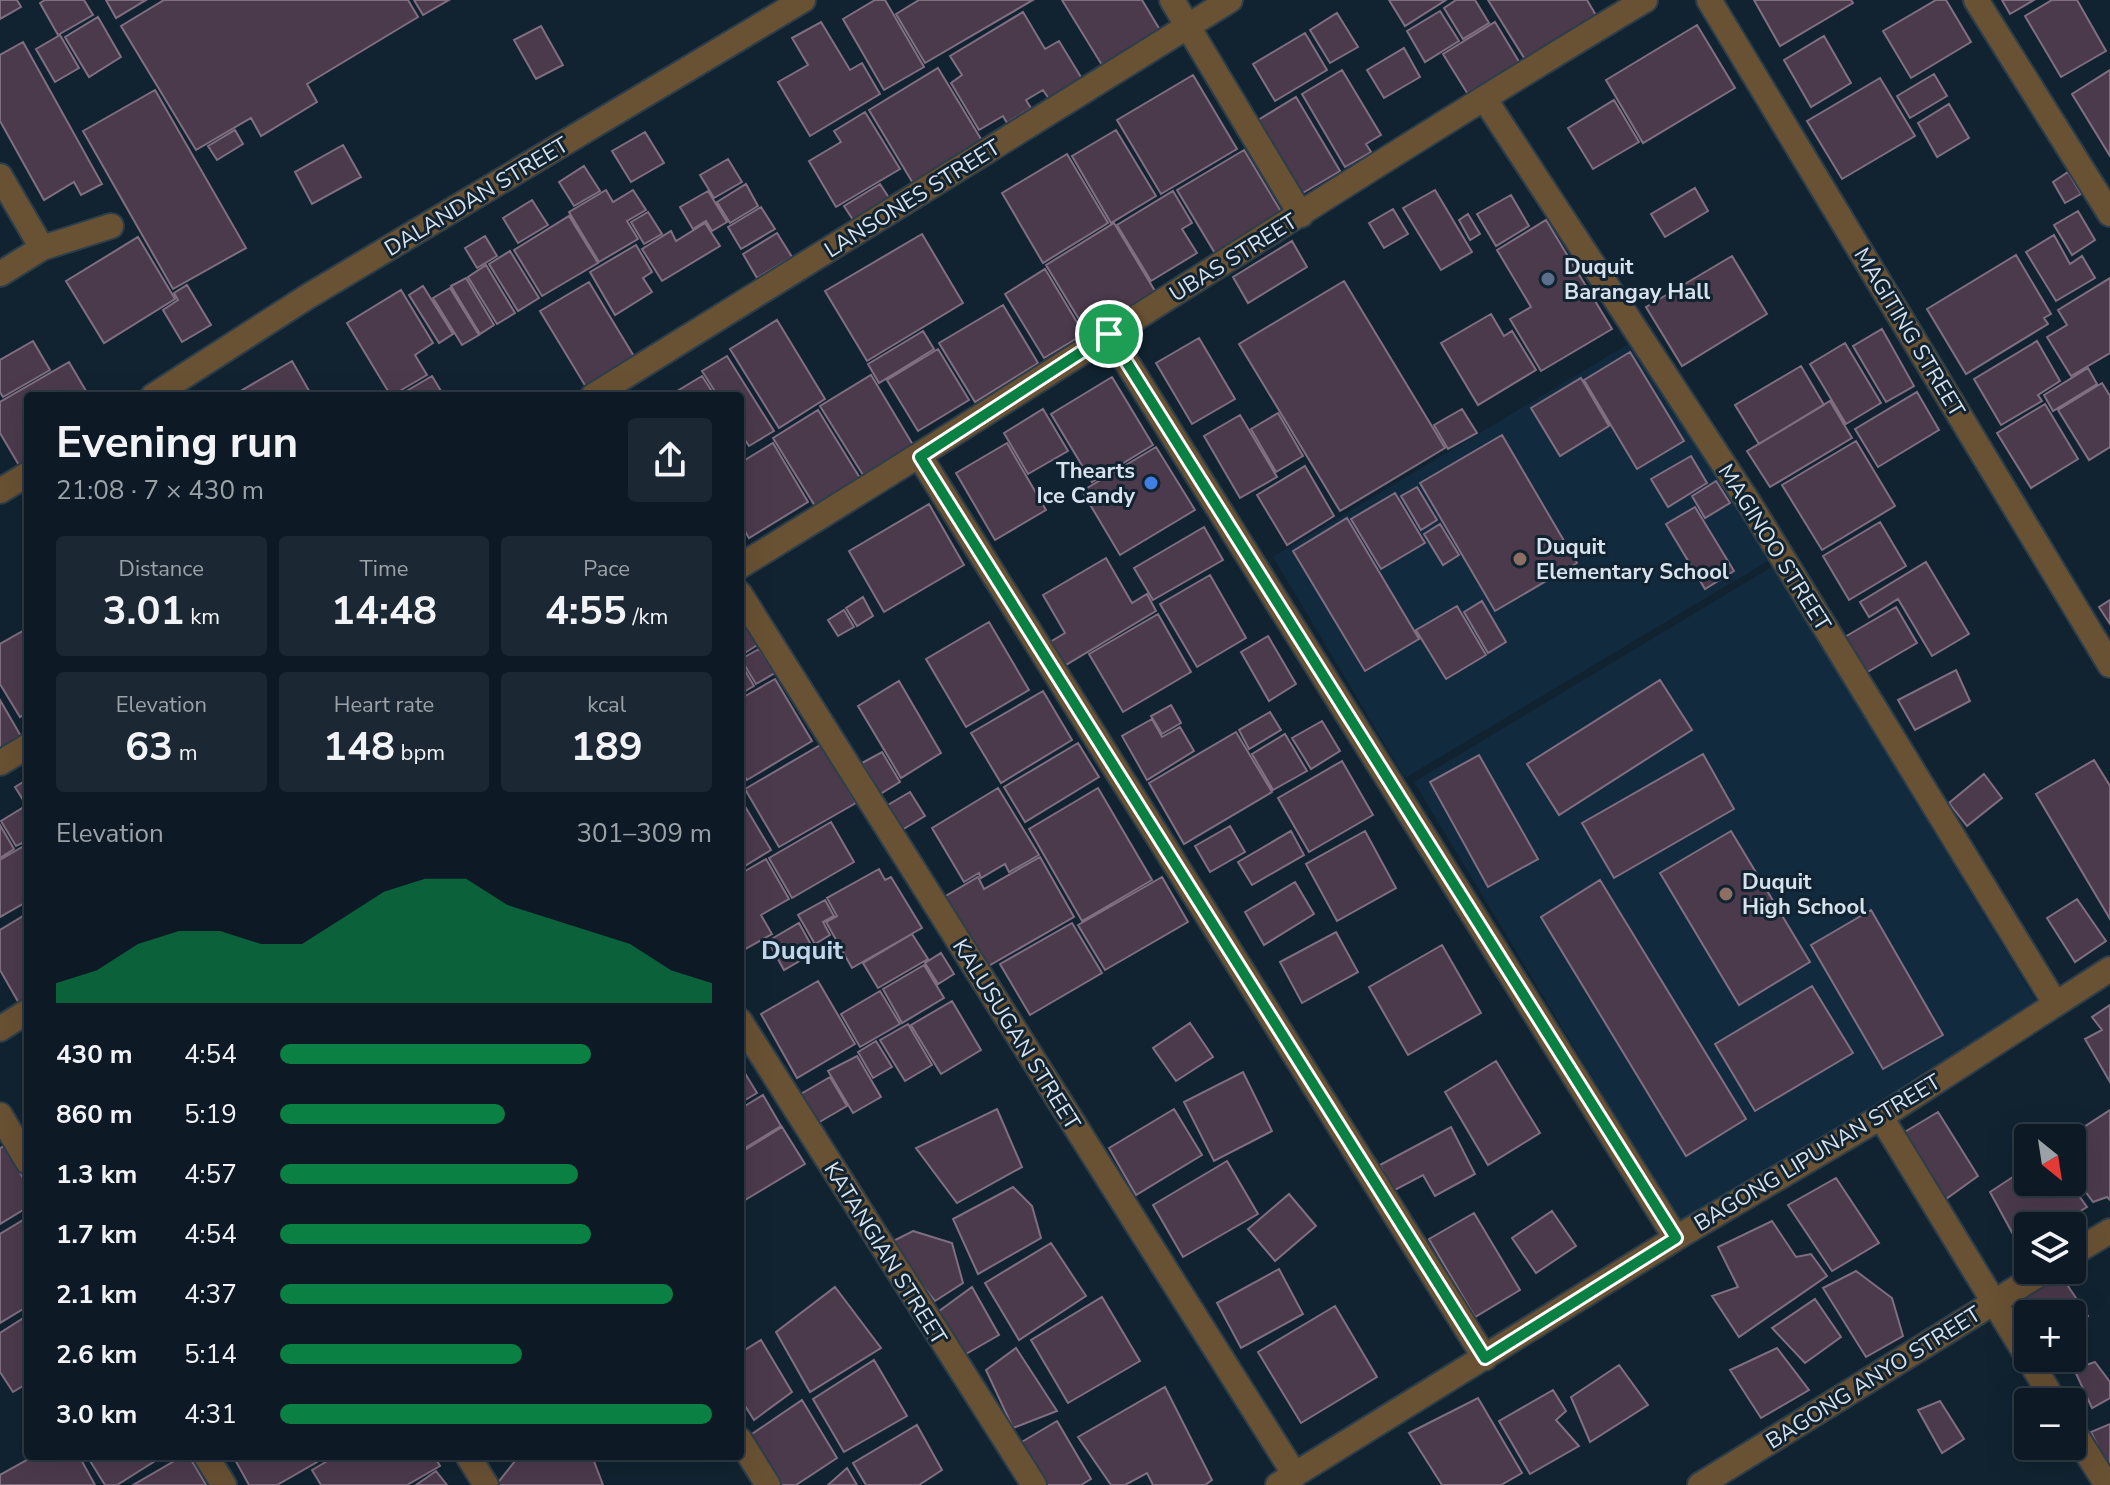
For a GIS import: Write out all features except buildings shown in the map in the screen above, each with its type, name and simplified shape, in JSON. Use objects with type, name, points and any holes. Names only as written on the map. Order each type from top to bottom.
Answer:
[{"type":"street","name":"DALANDAN STREET","points":[[159,392],[307,297],[803,0]]},
{"type":"street","points":[[1172,0],[1301,215]]},
{"type":"street","name":"LANSONES STREET","points":[[599,392],[1230,0]]},
{"type":"street","name":"UBAS STREET","points":[[744,564],[920,457],[1109,334],[1645,0]]},
{"type":"street","name":"MAGITING STREET","points":[[1709,0],[2110,665]]},
{"type":"street","points":[[1976,0],[2110,214]]},
{"type":"street","name":"MAGINOO STREET","points":[[1484,98],[1749,503],[2055,1003]]},
{"type":"street","points":[[0,176],[42,248]]},
{"type":"street","points":[[0,274],[42,248],[111,226]]},
{"type":"street","points":[[1109,334],[1676,1238]]},
{"type":"street","points":[[920,457],[1485,1358]]},
{"type":"street","points":[[0,491],[24,476]]},
{"type":"street","name":"KALUSUGAN STREET","points":[[744,600],[1286,1480]]},
{"type":"street","points":[[0,763],[24,748]]},
{"type":"street","name":"BAGONG LIPUNAN STREET","points":[[1286,1480],[1676,1238],[1881,1117],[2110,969]]},
{"type":"street","points":[[0,1029],[24,1014]]},
{"type":"street","name":"KATANGIAN STREET","points":[[744,1027],[1034,1485]]},
{"type":"street","points":[[0,1115],[24,1155]]},
{"type":"street","points":[[1881,1117],[2046,1388]]},
{"type":"street","points":[[2086,1246],[2110,1231]]},
{"type":"street","name":"BAGONG ANYO STREET","points":[[1700,1485],[2024,1284]]},
{"type":"street","points":[[744,1446],[768,1485]]},
{"type":"street","points":[[2086,1450],[2109,1485]]},
{"type":"street","points":[[208,1460],[224,1485]]},
{"type":"street","points":[[470,1460],[486,1485]]},
{"type":"shaded area","name":"Duquit Elementary School","points":[[1635,340],[1768,561],[1405,778],[1273,557]]},
{"type":"shaded area","name":"Duquit High School","points":[[1773,566],[2039,1006],[1680,1223],[1414,782]]},
{"type":"place","name":"Duquit Barangay Hall","points":[[1548,279]]},
{"type":"place","name":"Thearts Ice Candy","points":[[1151,483]]},
{"type":"place","name":"Duquit Elementary School","points":[[1520,559]]},
{"type":"place","name":"Duquit High School","points":[[1726,894]]},
{"type":"district","name":"Duquit","points":[[802,950]]},
{"type":"route","points":[[1109,334],[1676,1238],[1485,1358],[920,457],[1109,334]]}]
